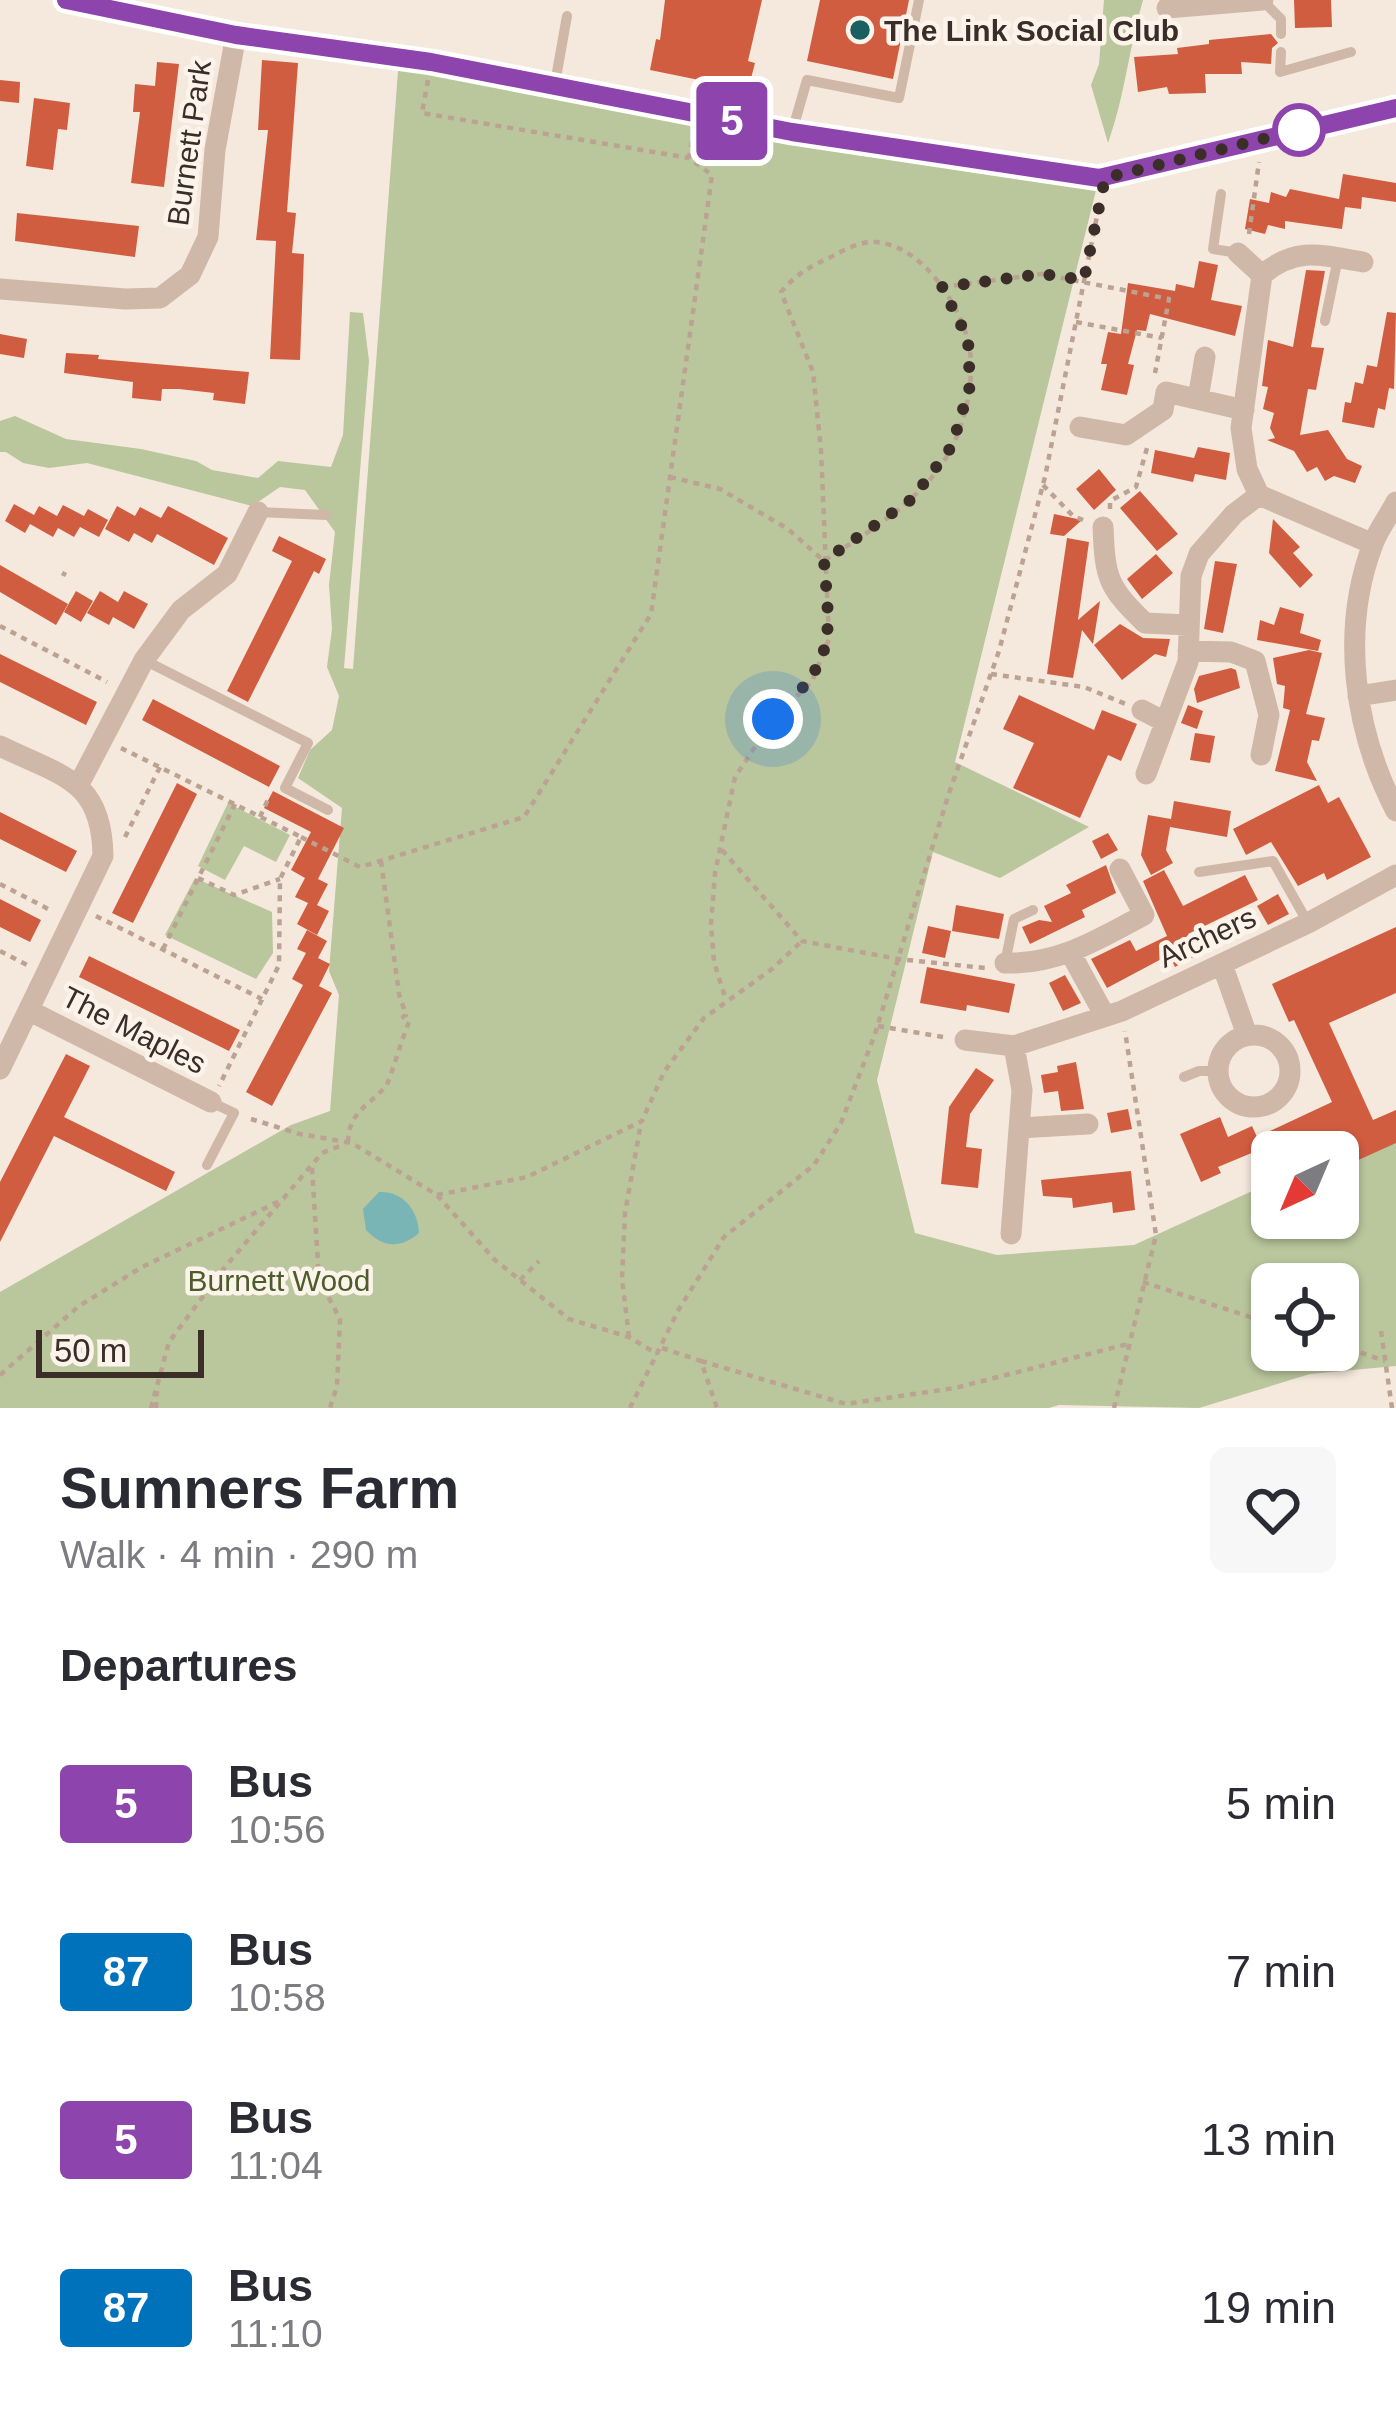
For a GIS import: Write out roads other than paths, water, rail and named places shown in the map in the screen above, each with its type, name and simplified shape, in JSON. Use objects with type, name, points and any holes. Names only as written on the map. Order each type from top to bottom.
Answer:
[{"type":"street","points":[[66,0],[236,35],[431,62],[792,132],[1105,178],[1396,108]]},
{"type":"street","points":[[1167,8],[1264,1]]},
{"type":"street","name":"Burnett Park","points":[[0,290],[160,298],[190,274],[208,237],[215,150],[236,35]]},
{"type":"street","points":[[1238,253],[1262,275]]},
{"type":"street","points":[[1363,262],[1301,253],[1262,275],[1243,451],[1259,495],[1372,544]]},
{"type":"street","points":[[1198,399],[1204,357]]},
{"type":"street","points":[[1080,427],[1126,435],[1163,410],[1166,392],[1244,410]]},
{"type":"street","points":[[1146,774],[1188,662],[1191,576],[1199,554],[1234,514],[1259,495]]},
{"type":"street","points":[[1396,502],[1372,544],[1353,632],[1358,696],[1379,778],[1396,810]]},
{"type":"street","points":[[0,746],[79,784],[144,660],[181,610],[227,574],[258,512]]},
{"type":"street","points":[[1103,527],[1104,573],[1115,594],[1145,623],[1188,625]]},
{"type":"street","points":[[1188,651],[1231,652],[1256,661],[1269,715],[1262,755]]},
{"type":"street","points":[[1358,696],[1396,690]]},
{"type":"street","points":[[1142,710],[1165,722]]},
{"type":"street","name":"The Maples","points":[[0,1070],[104,856],[103,821],[79,784]]},
{"type":"street","name":"Archers","points":[[1005,963],[1030,964],[1070,954],[1144,915],[1120,869]]},
{"type":"street","name":"Archers","points":[[1014,1046],[1114,1014],[1307,923],[1396,875]]},
{"type":"street","points":[[1070,954],[1114,1014]]},
{"type":"street","points":[[1222,964],[1247,1035]]},
{"type":"street","name":"The Maples","points":[[30,1011],[212,1102]]},
{"type":"street","points":[[1247,1035],[1270,1038],[1286,1054],[1290,1076],[1280,1097],[1260,1108],[1235,1103],[1226,1095],[1217,1071],[1226,1048],[1247,1035]]},
{"type":"street","points":[[964,1040],[1014,1046],[1022,1090],[1011,1234]]},
{"type":"street","points":[[1019,1128],[1088,1124]]},
{"type":"lane","points":[[792,132],[807,80],[899,98],[919,0]]},
{"type":"lane","points":[[1264,1],[1281,19],[1280,34]]},
{"type":"lane","points":[[554,88],[567,16]]},
{"type":"lane","points":[[1281,52],[1280,71],[1351,52]]},
{"type":"lane","points":[[1221,194],[1213,248],[1238,253]]},
{"type":"lane","points":[[1325,321],[1338,258]]},
{"type":"lane","points":[[258,512],[326,515]]},
{"type":"lane","points":[[144,660],[308,743],[285,788],[328,810]]},
{"type":"lane","points":[[1198,872],[1273,861],[1307,923]]},
{"type":"lane","points":[[1005,963],[1014,919],[1033,910]]},
{"type":"lane","points":[[1184,1077],[1217,1071]]},
{"type":"lane","points":[[207,1165],[234,1114],[212,1102]]},
{"type":"water","points":[[379,1192],[408,1204],[419,1233],[392,1244],[366,1230],[363,1209]]},
{"type":"place","name":"The Link Social Club","points":[[860,30]]},
{"type":"park label","name":"Burnett Wood","points":[[279,1280]]}]
